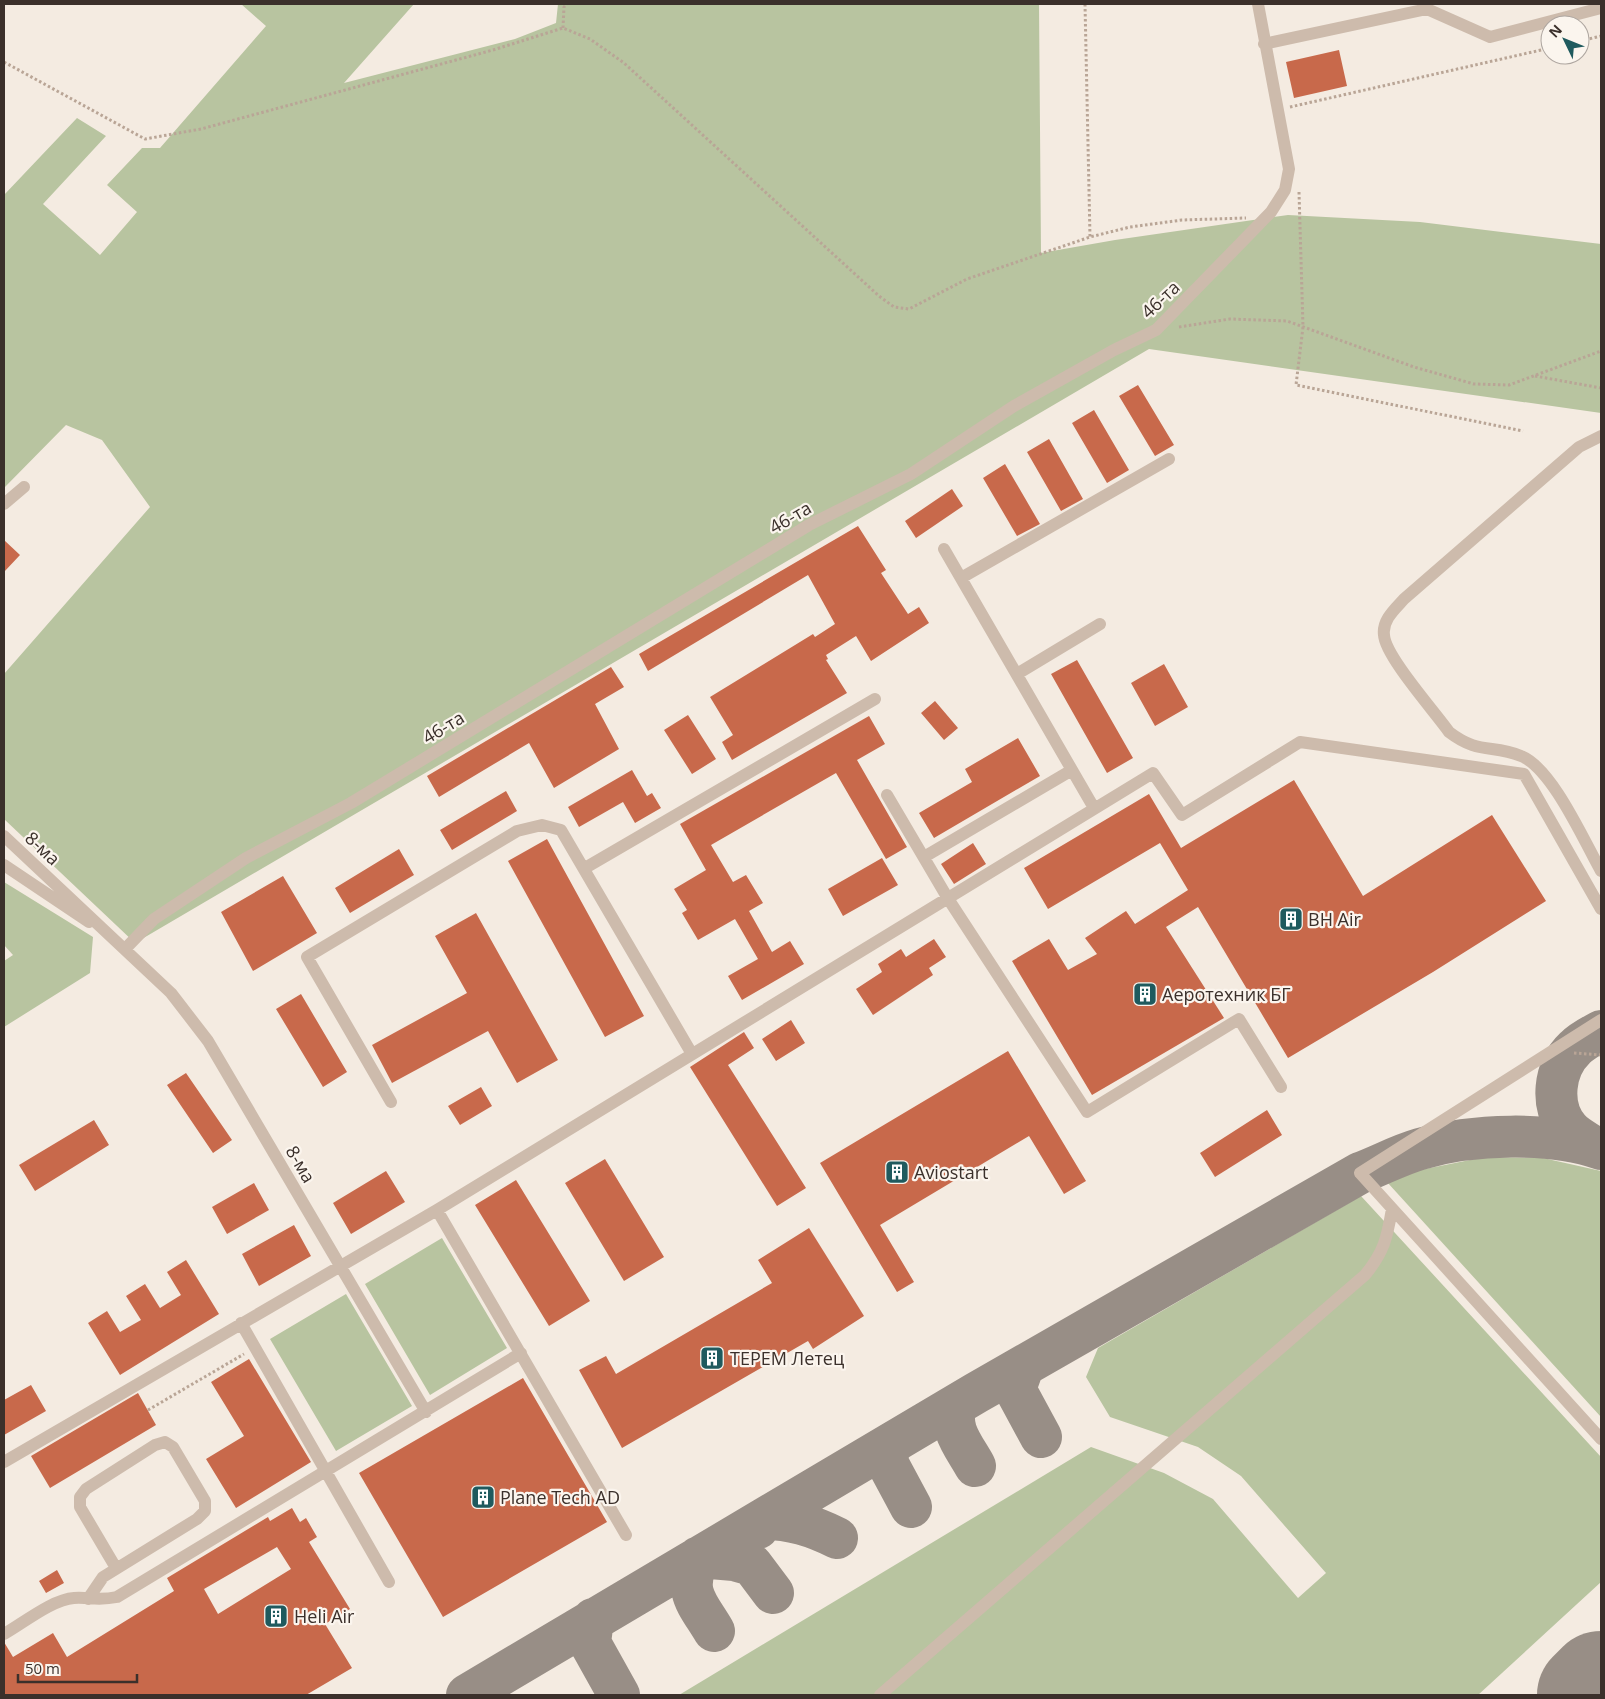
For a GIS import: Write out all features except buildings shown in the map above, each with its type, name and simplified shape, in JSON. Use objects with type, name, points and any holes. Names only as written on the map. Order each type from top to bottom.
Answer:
[{"type":"street","name":"46-та","points":[[126,948],[154,919],[246,858],[351,803],[809,525],[911,474],[1014,406],[1114,350],[1156,330],[1271,212],[1285,190],[1290,169],[1264,44],[1258,4]]},
{"type":"street","points":[[1264,44],[1408,8],[1427,9],[1490,37],[1601,8]]},
{"type":"street","points":[[1601,436],[1578,447],[1404,599],[1388,618],[1383,635],[1389,651],[1449,732],[1461,741],[1476,748],[1520,755],[1535,763],[1550,780],[1601,871]]},
{"type":"street","points":[[961,578],[1169,458]]},
{"type":"street","points":[[4,504],[24,488]]},
{"type":"street","points":[[944,549],[1094,808]]},
{"type":"street","points":[[1017,674],[1100,624]]},
{"type":"street","points":[[585,868],[875,699]]},
{"type":"street","points":[[4,1462],[438,1210],[1153,772],[1182,816],[1300,742],[1524,774],[1601,909]]},
{"type":"street","points":[[924,857],[1072,770]]},
{"type":"street","points":[[887,795],[947,897],[1087,1112],[1239,1020],[1281,1088]]},
{"type":"street","points":[[391,1102],[306,957],[517,831],[542,825],[561,830],[585,868],[692,1054]]},
{"type":"street","name":"8-ма","points":[[4,836],[126,948],[171,993],[208,1041],[426,1412]]},
{"type":"street","name":"8-ма","points":[[4,864],[126,948]]},
{"type":"street","points":[[1601,1020],[1360,1174],[1601,1439]]},
{"type":"street","points":[[880,1695],[1366,1276],[1378,1260],[1386,1244],[1392,1209]]},
{"type":"street","points":[[438,1210],[626,1535]]},
{"type":"street","points":[[241,1323],[389,1582]]},
{"type":"street","points":[[4,1634],[58,1602],[74,1598],[100,1601],[117,1597],[326,1473],[521,1353]]},
{"type":"street","points":[[88,1599],[103,1577],[197,1519],[204,1511],[205,1501],[173,1447],[165,1442],[156,1445],[86,1489],[80,1497],[80,1507],[116,1568]]},
{"type":"path","points":[[563,28],[564,7],[567,4]]},
{"type":"path","points":[[1085,4],[1090,237]]},
{"type":"path","points":[[4,62],[145,139],[201,130],[502,47],[563,28],[590,39],[624,63],[879,296],[894,307],[909,309],[967,278],[1090,237],[1139,226],[1182,220],[1244,219],[1271,212]]},
{"type":"path","points":[[1277,110],[1540,50]]},
{"type":"path","points":[[1287,176],[1297,184],[1300,194],[1303,327],[1296,385],[1523,431]]},
{"type":"path","points":[[1156,330],[1230,319],[1287,321],[1414,367],[1474,384],[1509,385],[1601,351]]},
{"type":"path","points":[[1534,376],[1601,388]]},
{"type":"path","points":[[1571,1053],[1601,1055]]},
{"type":"path","points":[[148,1410],[255,1348]]},
{"type":"green space","points":[[241,4],[414,4],[344,83],[515,39],[556,23],[558,4],[1039,4],[1041,253],[1115,240],[1288,215],[1420,222],[1601,244],[1601,413],[1149,349],[135,943],[4,819],[4,674],[150,507],[102,440],[66,425],[4,488],[4,195],[77,118],[106,136],[43,204],[100,255],[137,212],[107,185],[142,148],[160,148],[266,26]]},
{"type":"green space","points":[[4,882],[93,937],[90,973],[4,1027],[4,961],[13,955],[4,945]]},
{"type":"green space","points":[[1485,1157],[1543,1158],[1601,1171],[1601,1417],[1387,1182],[1410,1172]]},
{"type":"green space","points":[[1361,1196],[1601,1457],[1601,1582],[1478,1695],[679,1695],[1091,1447],[1164,1473],[1213,1499],[1298,1598],[1326,1573],[1241,1476],[1198,1447],[1110,1417],[1086,1377],[1098,1348]]},
{"type":"green space","points":[[442,1238],[507,1348],[430,1395],[365,1284]]},
{"type":"green space","points":[[346,1294],[412,1406],[336,1451],[270,1339]]},
{"type":"taxiway","points":[[1591,1145],[1574,1134],[1563,1120],[1557,1099],[1557,1087],[1562,1066],[1568,1056],[1581,1043],[1601,1031]]},
{"type":"taxiway","points":[[467,1695],[976,1393],[1360,1173],[1404,1154],[1463,1140],[1535,1137],[1559,1139],[1601,1149]]},
{"type":"taxiway","points":[[1023,1367],[1015,1389],[1041,1437]]},
{"type":"taxiway","points":[[956,1405],[954,1422],[958,1437],[975,1466]]},
{"type":"taxiway","points":[[890,1444],[887,1460],[911,1507]]},
{"type":"taxiway","points":[[758,1528],[764,1519],[783,1520],[810,1527],[837,1538]]},
{"type":"taxiway","points":[[714,1631],[697,1604],[692,1588],[694,1569],[699,1557],[734,1560],[752,1565],[773,1593]]},
{"type":"taxiway","points":[[593,1619],[590,1643],[619,1695]]},
{"type":"runway","points":[[1591,1695],[1601,1685]]},
{"type":"place","name":"BH Air","points":[[1291,919]]},
{"type":"place","name":"Аеротехник БГ","points":[[1145,994]]},
{"type":"place","name":"Aviostart","points":[[897,1172]]},
{"type":"place","name":"ТЕРЕМ Летец","points":[[712,1358]]},
{"type":"place","name":"Plane Tech AD","points":[[483,1497]]},
{"type":"place","name":"Heli Air","points":[[276,1616]]}]
